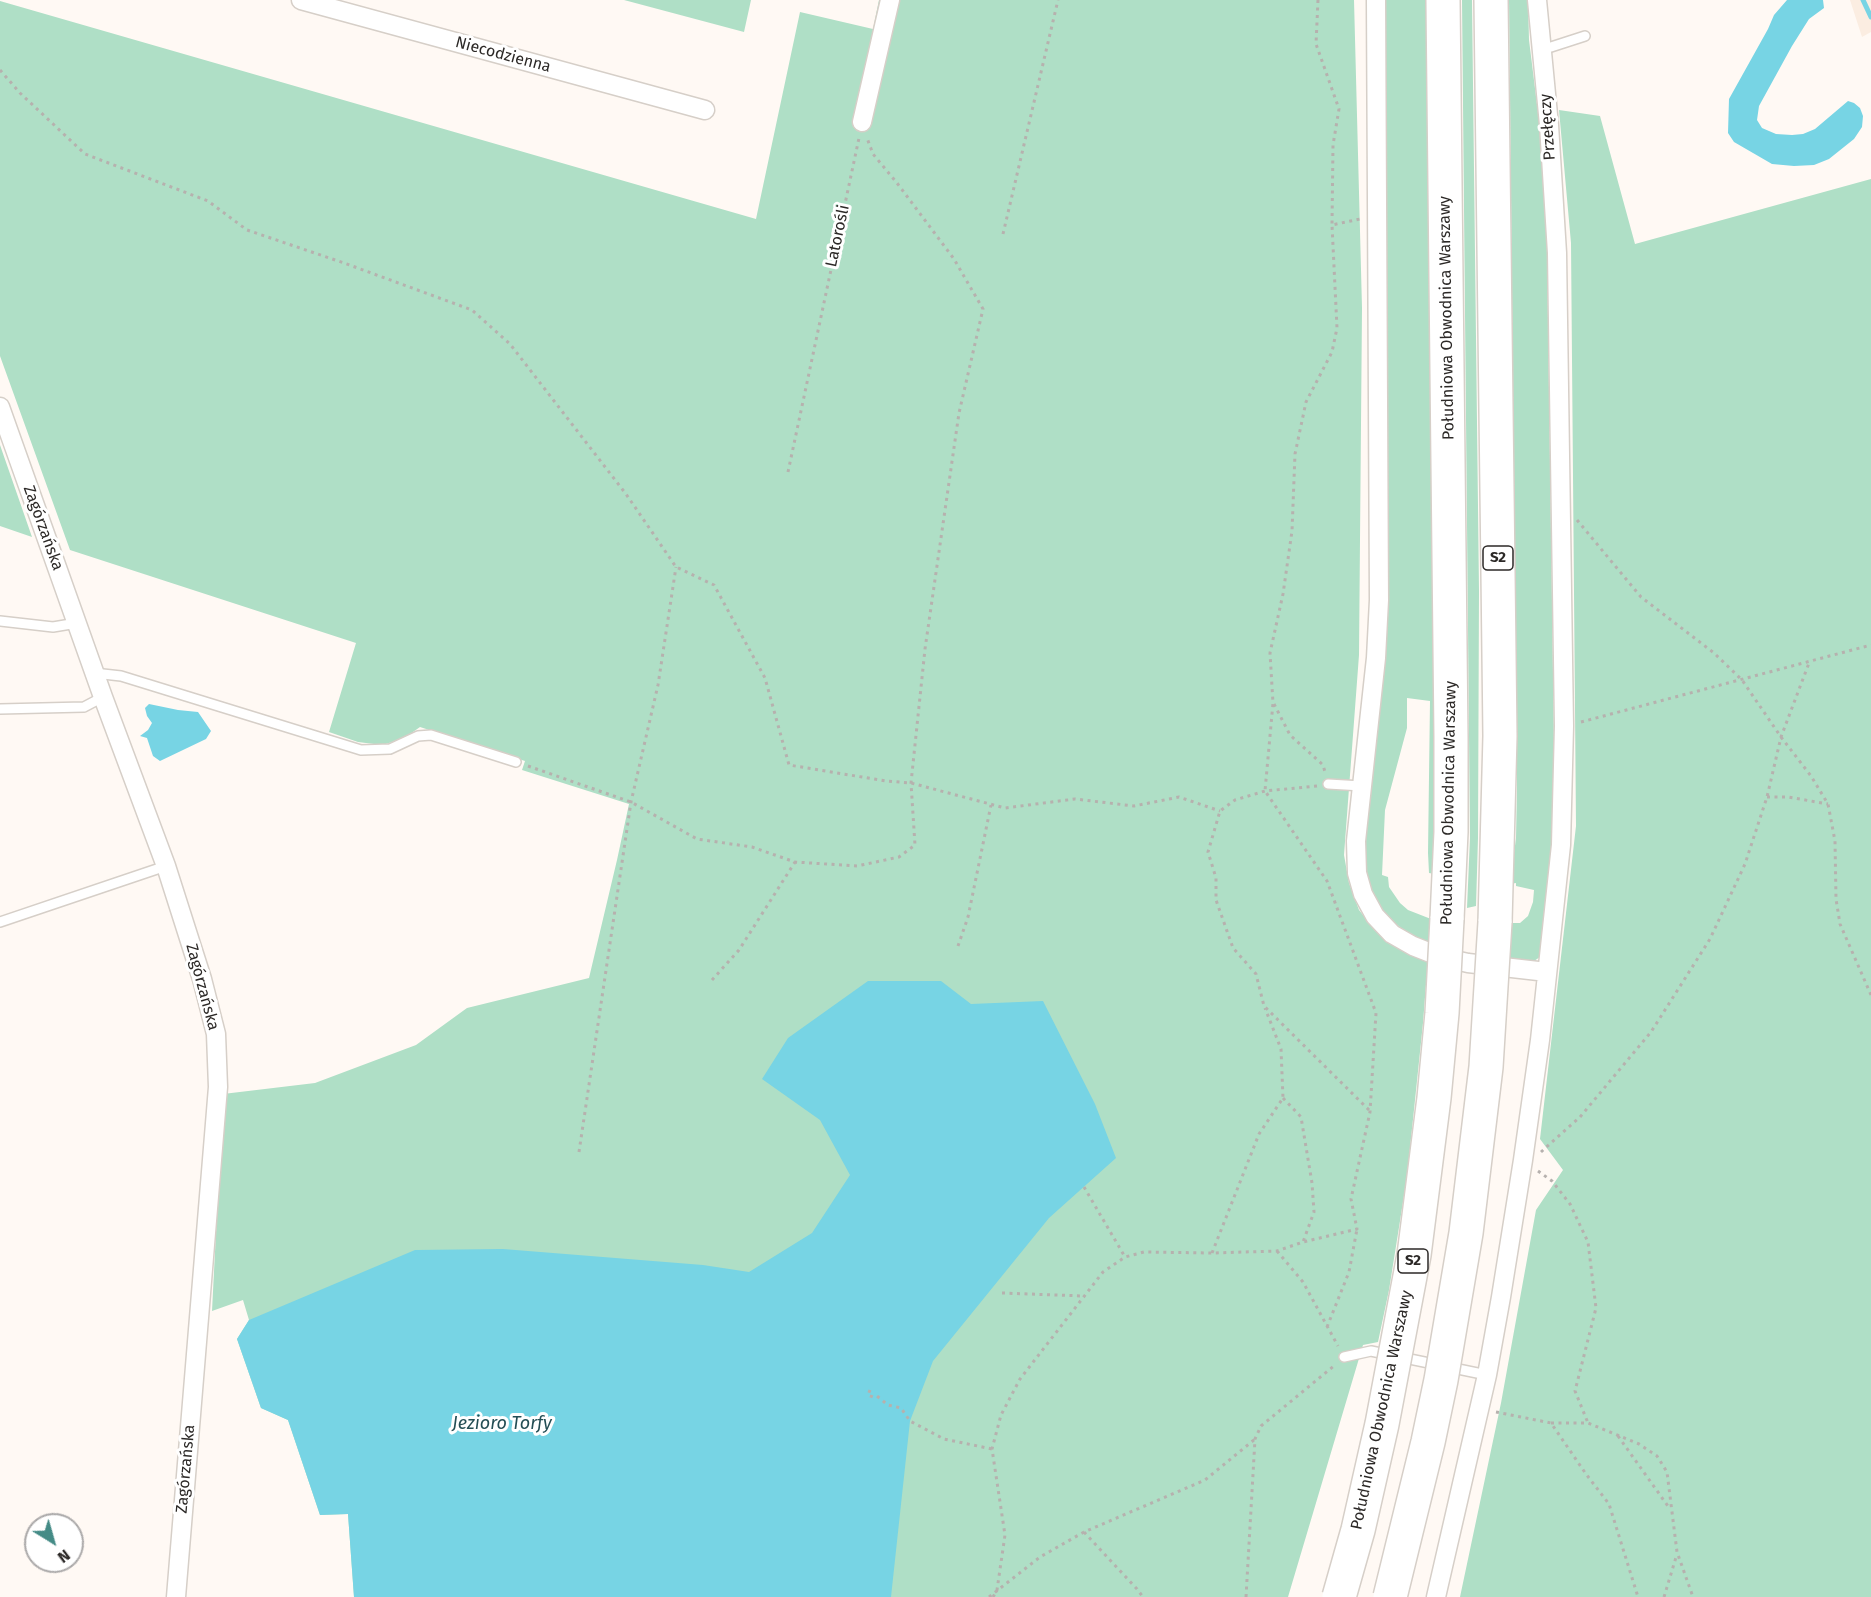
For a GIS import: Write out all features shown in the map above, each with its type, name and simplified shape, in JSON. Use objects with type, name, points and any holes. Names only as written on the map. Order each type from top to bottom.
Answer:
[{"type":"highway","name":"Południowa Obwodnica Warszawy","points":[[1339,1597],[1358,1530],[1382,1424],[1414,1255],[1434,1098],[1448,919],[1451,737],[1443,0]]},
{"type":"highway","name":"S2","points":[[1390,1597],[1441,1380],[1466,1233],[1486,1067],[1495,922],[1500,736],[1491,0]]},
{"type":"street","name":"Niecodzienna","points":[[301,0],[705,110]]},
{"type":"street","points":[[862,122],[890,0]]},
{"type":"street","points":[[1376,0],[1379,600],[1377,658],[1356,841],[1357,873],[1368,905],[1383,925],[1392,934],[1413,946],[1441,957],[1468,963],[1547,972]]},
{"type":"street","name":"Przełęczy","points":[[1436,1597],[1487,1375],[1523,1160],[1561,845],[1564,726],[1557,254],[1549,125],[1537,0]]},
{"type":"street","name":"Zagórzańska","points":[[0,407],[94,673],[166,866],[202,979],[216,1034],[218,1087],[176,1597]]},
{"type":"lane","points":[[1542,48],[1585,36]]},
{"type":"lane","points":[[0,621],[53,627],[77,623]]},
{"type":"lane","points":[[94,673],[121,676],[361,750],[390,749],[418,736],[431,735],[516,762]]},
{"type":"lane","points":[[0,709],[84,707],[103,697]]},
{"type":"lane","points":[[1329,784],[1362,786]]},
{"type":"lane","points":[[0,922],[166,866]]},
{"type":"lane","points":[[1344,1357],[1371,1351],[1487,1375]]},
{"type":"path","points":[[1004,234],[1059,0]]},
{"type":"path","points":[[1318,0],[1316,44],[1339,109],[1333,145],[1332,225],[1337,328],[1332,352],[1306,402],[1295,454],[1292,531],[1283,594],[1270,653],[1273,703],[1265,791],[1327,881],[1376,1013],[1370,1112],[1352,1199],[1358,1229],[1349,1272],[1328,1327]]},
{"type":"path","points":[[0,70],[20,93],[85,154],[208,201],[247,230],[472,310],[510,344],[626,494],[676,567],[714,585],[765,678],[789,765],[911,783],[1005,808],[1075,799],[1134,806],[1179,797],[1220,811]]},
{"type":"path","name":"Latorośli","points":[[788,472],[862,122]]},
{"type":"path","points":[[516,762],[631,802],[698,838],[752,847],[795,862],[857,866],[899,856],[915,845],[911,783],[925,649],[959,413],[983,309],[954,259],[873,154],[862,122]]},
{"type":"path","points":[[1332,225],[1377,216]]},
{"type":"path","points":[[1560,510],[1579,520],[1641,597],[1714,653],[1742,680],[1780,737],[1811,776],[1828,804],[1835,841],[1836,899],[1840,924],[1871,995]]},
{"type":"path","points":[[579,1152],[631,802],[657,685],[676,567]]},
{"type":"path","points":[[1564,726],[1871,645]]},
{"type":"path","points":[[1523,1160],[1544,1151],[1580,1117],[1651,1032],[1710,939],[1745,864],[1767,797],[1780,737],[1809,663]]},
{"type":"path","points":[[1212,1253],[1259,1134],[1283,1098],[1281,1048],[1264,1006],[1256,974],[1233,948],[1216,900],[1216,878],[1208,852],[1220,811],[1235,800],[1265,791],[1329,784],[1323,765],[1290,735],[1273,703]]},
{"type":"path","points":[[1767,797],[1828,804]]},
{"type":"path","points":[[958,946],[968,917],[992,804]]},
{"type":"path","points":[[712,980],[739,950],[795,862]]},
{"type":"path","points":[[1264,1006],[1370,1112]]},
{"type":"path","points":[[1283,1098],[1301,1117],[1312,1183],[1314,1212],[1303,1242]]},
{"type":"path","points":[[1523,1160],[1552,1181],[1570,1204],[1588,1242],[1596,1308],[1575,1391],[1588,1423]]},
{"type":"path","points":[[1084,1187],[1125,1257]]},
{"type":"path","points":[[993,1597],[997,1590],[1005,1535],[992,1449],[1001,1415],[1020,1379],[1103,1272],[1125,1257],[1144,1252],[1277,1251],[1303,1242],[1358,1229]]},
{"type":"path","points":[[1246,1597],[1255,1439],[1261,1426],[1344,1357],[1303,1282],[1277,1251]]},
{"type":"path","points":[[1002,1293],[1083,1296]]},
{"type":"path","points":[[870,1390],[868,1395],[877,1396],[888,1405],[901,1408],[910,1421],[944,1439],[992,1449]]},
{"type":"path","points":[[1479,1409],[1551,1423],[1588,1423],[1640,1444],[1657,1456],[1667,1472],[1677,1552],[1693,1597]]},
{"type":"path","points":[[1551,1423],[1610,1504],[1638,1597]]},
{"type":"path","points":[[1617,1435],[1671,1510]]},
{"type":"path","points":[[989,1597],[1040,1557],[1084,1532],[1205,1480],[1255,1439]]},
{"type":"path","points":[[1084,1532],[1143,1597]]},
{"type":"path","points":[[1664,1597],[1677,1552]]},
{"type":"shaded area","points":[[1850,0],[1871,0],[1871,32],[1862,37]]},
{"type":"green space","points":[[624,0],[751,0],[744,32]]},
{"type":"green space","points":[[879,0],[1354,0],[1362,308],[1359,655],[1344,855],[1349,883],[1359,910],[1372,926],[1428,959],[1407,1177],[1389,1290],[1378,1342],[1363,1345],[1288,1597],[354,1597],[348,1514],[320,1515],[288,1420],[261,1408],[237,1339],[249,1320],[243,1300],[212,1311],[223,1094],[315,1083],[416,1045],[467,1008],[589,978],[629,804],[522,770],[525,761],[420,727],[403,739],[382,745],[358,742],[329,732],[356,643],[70,550],[0,356],[0,1],[756,219],[800,12],[873,29]]},
{"type":"green space","points":[[1383,0],[1428,0],[1435,874],[1429,873],[1428,853],[1430,701],[1407,698],[1407,728],[1385,810],[1382,875],[1388,877],[1389,887],[1400,903],[1408,910],[1431,919],[1429,944],[1408,934],[1389,918],[1375,899],[1367,881],[1363,858],[1368,782],[1385,659]]},
{"type":"green space","points":[[1462,0],[1472,0],[1479,591],[1476,906],[1467,908],[1470,838]]},
{"type":"green space","points":[[1509,0],[1528,0],[1529,40],[1546,177],[1555,813],[1540,957],[1529,962],[1509,960],[1510,923],[1520,923],[1528,916],[1534,890],[1516,886],[1516,883],[1510,884],[1516,838],[1517,788]]},
{"type":"green space","points":[[1559,110],[1600,116],[1635,244],[1871,179],[1871,1597],[1460,1597],[1501,1403],[1536,1210],[1563,1170],[1540,1139],[1576,826],[1571,243]]},
{"type":"green space","points":[[0,445],[32,537],[0,526]]},
{"type":"water","points":[[1787,0],[1823,0],[1824,8],[1809,19],[1759,106],[1757,120],[1762,128],[1776,134],[1803,134],[1815,129],[1848,101],[1860,108],[1863,116],[1862,127],[1854,139],[1829,159],[1814,165],[1772,164],[1734,142],[1728,133],[1729,99],[1774,15]]},
{"type":"water","points":[[149,704],[198,712],[211,731],[206,739],[160,761],[153,756],[147,738],[140,736],[148,730],[152,723],[145,708]]},
{"type":"water","name":"Jezioro Torfy","points":[[868,981],[941,981],[971,1004],[1043,1001],[1095,1104],[1116,1158],[1049,1218],[933,1361],[910,1421],[891,1597],[354,1597],[348,1514],[320,1515],[288,1420],[261,1408],[237,1339],[249,1320],[415,1250],[503,1249],[703,1265],[749,1272],[812,1233],[850,1175],[820,1120],[762,1079],[788,1038]]},
{"type":"waterway","points":[[1863,0],[1871,17]]}]
